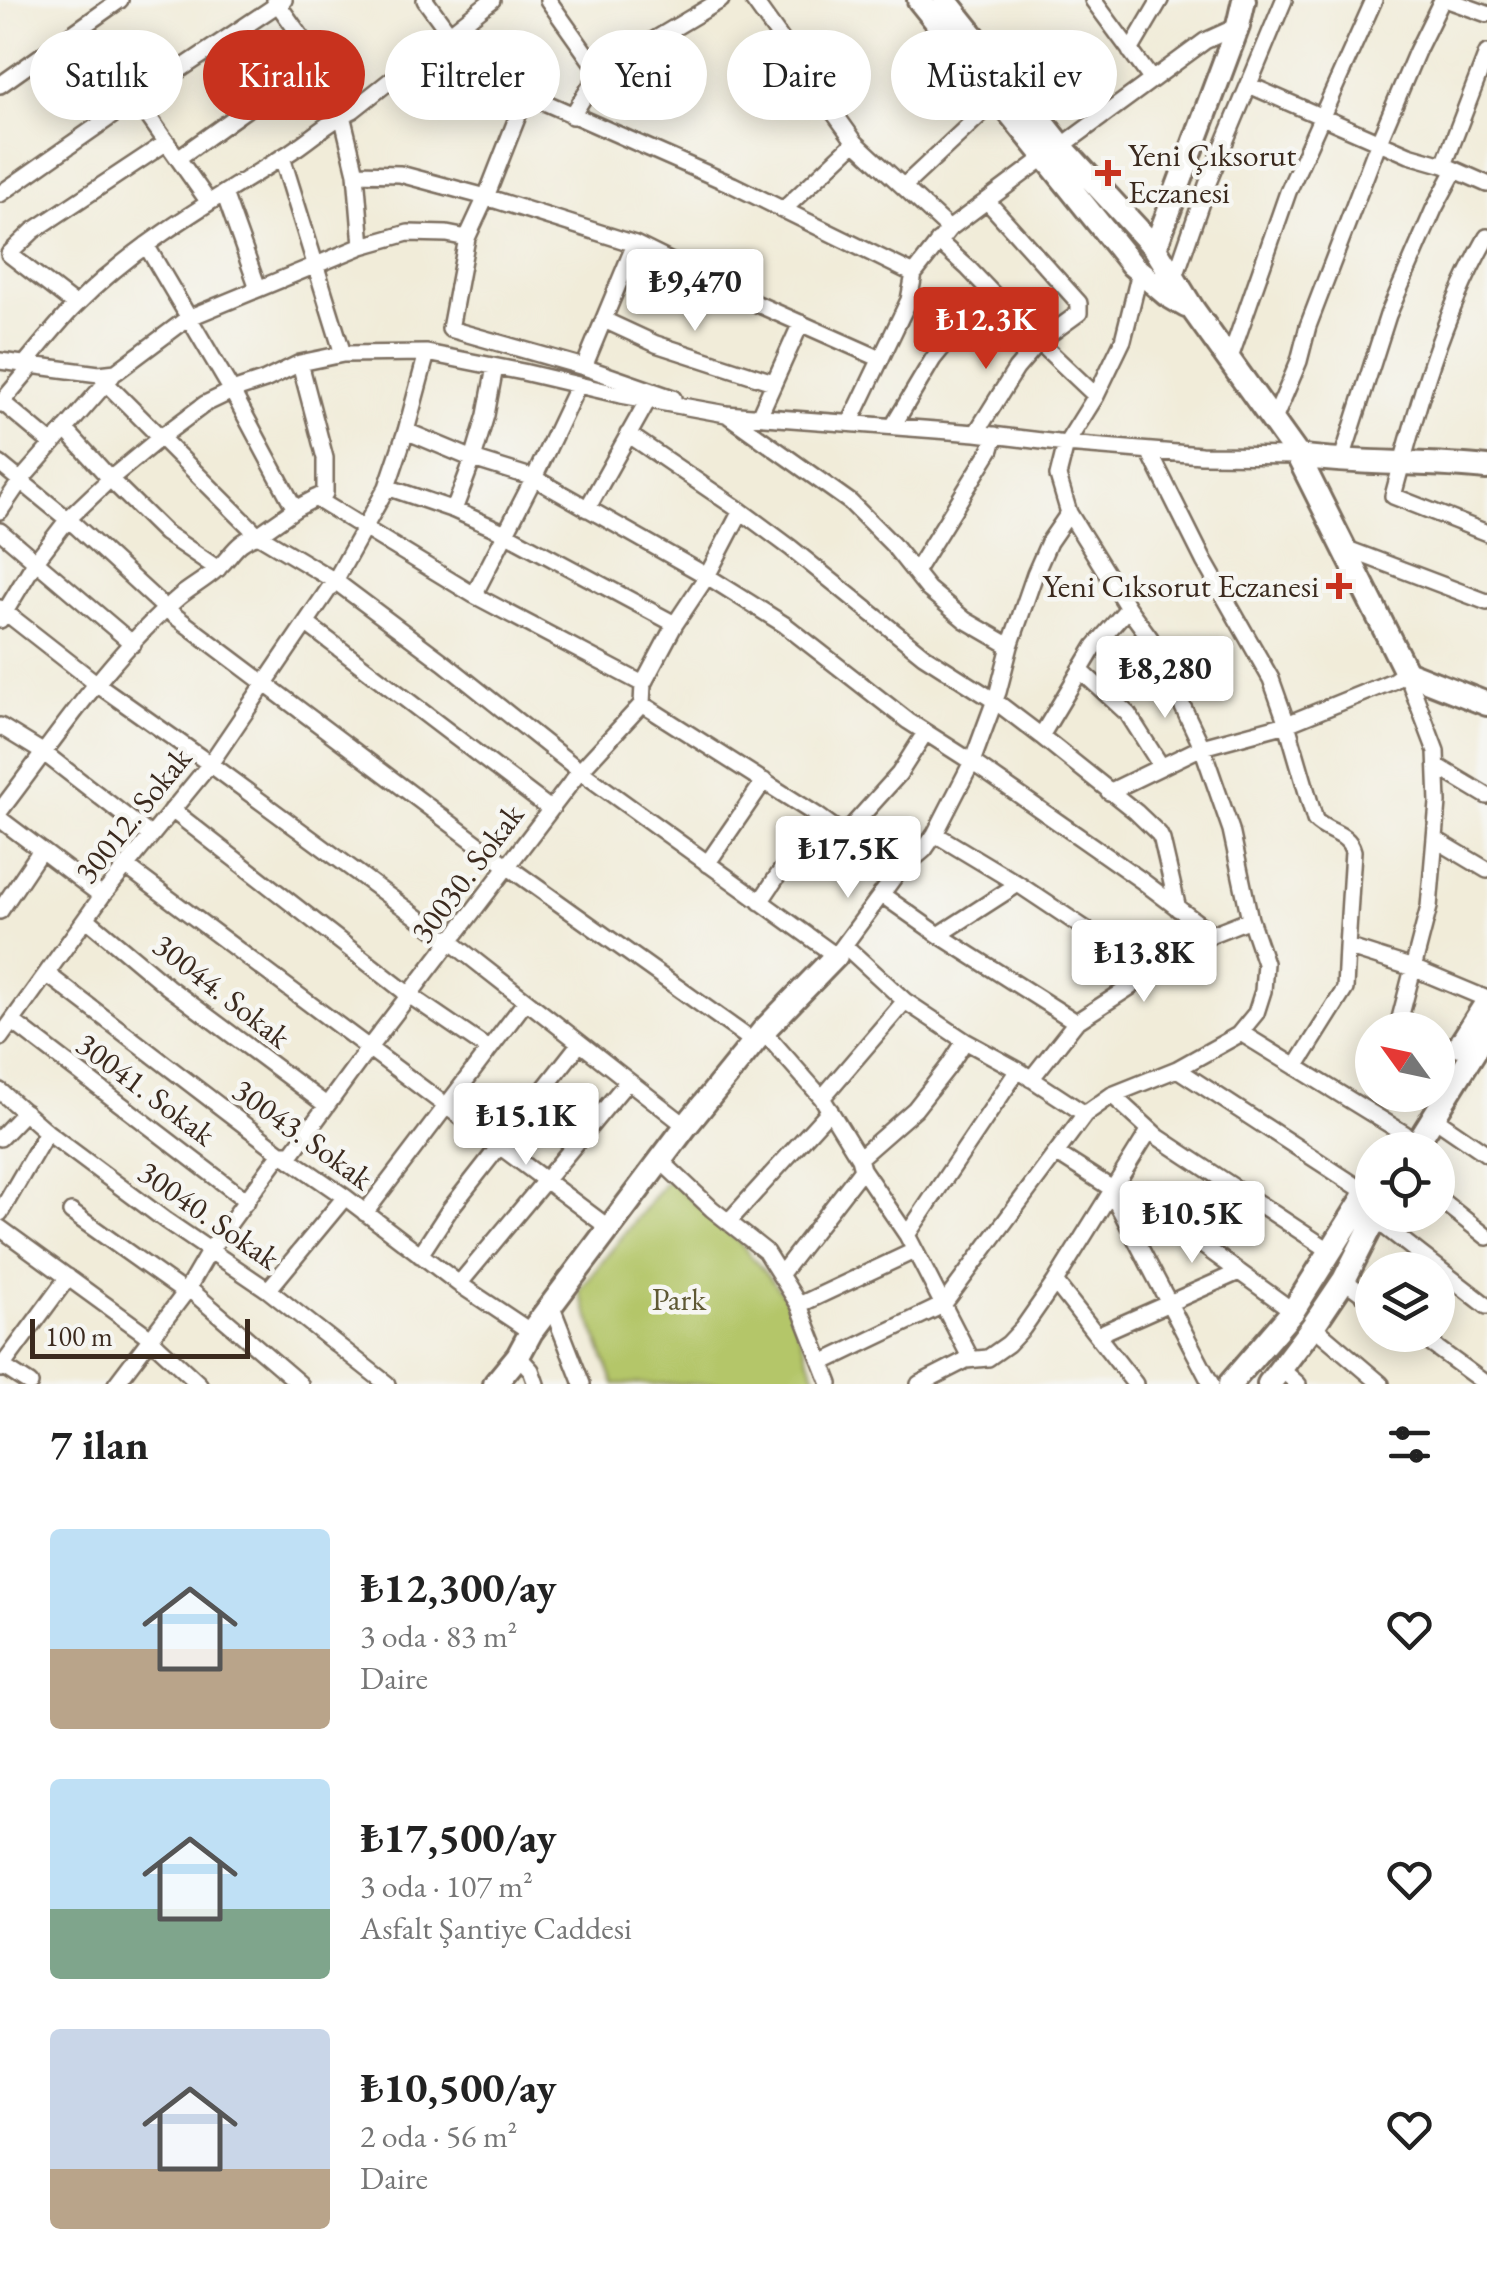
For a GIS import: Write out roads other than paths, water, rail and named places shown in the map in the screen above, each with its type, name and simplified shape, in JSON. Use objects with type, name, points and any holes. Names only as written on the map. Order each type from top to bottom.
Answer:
[{"type":"street","points":[[0,85],[120,0]]},
{"type":"street","points":[[426,0],[447,30]]},
{"type":"street","points":[[451,30],[492,0]]},
{"type":"street","points":[[548,0],[580,45]]},
{"type":"street","points":[[671,30],[721,0]]},
{"type":"street","points":[[753,0],[855,142],[904,186],[968,268],[1096,396]]},
{"type":"street","points":[[919,0],[943,30]]},
{"type":"street","points":[[945,0],[1132,265],[1167,295],[1194,311]]},
{"type":"street","points":[[1093,0],[1152,80]]},
{"type":"street","points":[[1130,51],[1160,0]]},
{"type":"street","points":[[1155,248],[1238,26],[1244,0]]},
{"type":"street","points":[[1174,280],[1207,185],[1284,0]]},
{"type":"street","points":[[1230,358],[1288,192],[1374,0]]},
{"type":"street","points":[[1273,422],[1379,141],[1417,52],[1445,0],[1487,14]]},
{"type":"street","points":[[183,67],[279,2],[298,30]]},
{"type":"street","points":[[464,22],[472,30]]},
{"type":"street","points":[[850,423],[909,300],[914,274],[944,235],[1205,40],[1238,26]]},
{"type":"street","points":[[1341,462],[1388,315],[1450,167],[1487,52]]},
{"type":"street","points":[[365,98],[385,82]]},
{"type":"street","points":[[1250,85],[1409,155],[1450,167],[1487,184]]},
{"type":"street","points":[[572,116],[580,103]]},
{"type":"street","points":[[560,110],[783,210],[914,274]]},
{"type":"street","points":[[0,194],[106,120]]},
{"type":"street","points":[[151,120],[208,201]]},
{"type":"street","points":[[178,158],[231,120]]},
{"type":"street","points":[[52,444],[1,403],[75,305],[146,245],[208,201],[336,120]]},
{"type":"street","points":[[349,120],[362,246]]},
{"type":"street","points":[[516,120],[467,238],[450,329],[584,367],[666,394],[689,407]]},
{"type":"street","points":[[904,186],[974,120]]},
{"type":"street","points":[[1021,120],[1155,248],[1194,311],[1298,456],[1406,672],[1436,752],[1438,803],[1429,907],[1402,1012]]},
{"type":"street","points":[[0,269],[32,230],[166,142]]},
{"type":"street","points":[[783,210],[855,142]]},
{"type":"street","points":[[282,157],[343,354]]},
{"type":"street","points":[[356,173],[400,174],[635,244],[881,359]]},
{"type":"street","points":[[224,193],[258,288]]},
{"type":"street","points":[[976,433],[1016,369],[1039,342],[1079,313],[1080,303],[987,200]]},
{"type":"street","points":[[0,511],[21,480],[111,378],[188,318],[362,246],[408,233],[467,238]]},
{"type":"street","points":[[1487,237],[1441,334],[1393,496],[1487,533]]},
{"type":"street","points":[[584,367],[635,244]]},
{"type":"street","points":[[146,245],[232,391],[295,509]]},
{"type":"street","points":[[9,254],[75,305]]},
{"type":"street","points":[[822,1362],[943,1306],[1085,1114],[1112,1096],[1177,1069],[1241,1032],[1256,1013],[1263,991],[1264,963],[1231,830],[1202,748],[1150,638],[1069,513],[1058,476],[1066,444],[1096,396],[1123,340],[1140,272]]},
{"type":"street","points":[[892,426],[933,359],[992,294]]},
{"type":"street","points":[[604,320],[656,344],[773,382]]},
{"type":"street","points":[[759,416],[801,324]]},
{"type":"street","points":[[686,1126],[450,941],[2,613],[68,519],[110,479],[205,404],[300,363],[343,354],[427,353],[726,414],[1201,455],[1298,456],[1341,462],[1487,468]]},
{"type":"street","name":"30012. Sokak","points":[[0,1038],[102,896],[210,764],[335,581],[387,487],[427,353]]},
{"type":"street","points":[[0,362],[111,378],[161,437],[258,536],[335,581],[580,771],[760,902],[840,950],[964,1041],[1085,1114]]},
{"type":"street","points":[[0,811],[97,684],[178,598],[218,569],[244,540],[258,536],[295,509],[326,493],[325,458],[300,363]]},
{"type":"street","points":[[454,510],[486,415],[495,366]]},
{"type":"street","points":[[474,595],[578,385]]},
{"type":"street","points":[[587,509],[648,400]]},
{"type":"street","points":[[726,414],[850,502],[892,544],[928,589],[964,620],[1010,646]]},
{"type":"street","points":[[65,429],[165,533],[218,569]]},
{"type":"street","points":[[406,431],[473,459],[534,478],[707,576],[785,625],[925,734],[972,762],[1212,934]]},
{"type":"street","points":[[628,434],[791,548],[924,655],[1041,736],[1136,812],[1158,834],[1178,910]]},
{"type":"street","points":[[914,572],[991,449],[995,435]]},
{"type":"street","points":[[1149,451],[1271,679],[1314,820],[1345,837],[1353,850],[1345,989],[1296,1067]]},
{"type":"street","points":[[0,464],[68,519],[167,610],[263,684],[507,866],[758,1036],[826,1104],[907,1235],[971,1359]]},
{"type":"street","points":[[387,487],[454,510],[506,534],[675,624]]},
{"type":"street","points":[[315,498],[474,595],[644,684]]},
{"type":"street","points":[[741,511],[644,684],[642,704],[818,816],[898,873]]},
{"type":"street","points":[[495,1384],[660,1160],[758,1036],[840,950],[898,873],[924,850],[935,834],[972,762],[1049,542],[1069,513]]},
{"type":"street","points":[[0,531],[133,644]]},
{"type":"street","points":[[1342,547],[1487,602]]},
{"type":"street","points":[[1041,736],[1096,646],[1128,608]]},
{"type":"street","points":[[306,624],[550,809]]},
{"type":"street","points":[[1080,670],[1128,714],[1161,766]]},
{"type":"street","points":[[1109,792],[1202,748],[1287,724],[1406,672]]},
{"type":"street","points":[[1406,672],[1487,704]]},
{"type":"street","name":"30030. Sokak","points":[[116,1384],[281,1153],[292,1154],[550,809],[642,704]]},
{"type":"street","points":[[0,726],[44,753],[150,836]]},
{"type":"street","points":[[844,835],[892,782],[925,734]]},
{"type":"street","points":[[1437,766],[1487,796]]},
{"type":"street","points":[[707,864],[764,781]]},
{"type":"street","points":[[172,810],[409,995],[488,1048]]},
{"type":"street","points":[[760,902],[818,816]]},
{"type":"street","points":[[0,820],[102,896]]},
{"type":"street","points":[[935,834],[1093,934],[1144,978]]},
{"type":"street","points":[[1435,839],[1487,870]]},
{"type":"street","points":[[0,911],[41,850]]},
{"type":"street","points":[[126,867],[609,1228]]},
{"type":"street","points":[[938,935],[1018,884]]},
{"type":"street","points":[[882,894],[938,935],[1076,1022]]},
{"type":"street","name":"30044. Sokak","points":[[87,919],[168,987],[326,1105]]},
{"type":"street","points":[[907,1235],[1024,1075],[1076,1022],[1212,934],[1250,919]]},
{"type":"street","points":[[1347,947],[1413,968],[1487,1000],[1455,1054]]},
{"type":"street","name":"30043. Sokak","points":[[47,974],[420,1256],[531,1332]]},
{"type":"street","points":[[365,1213],[526,1000]]},
{"type":"street","points":[[728,1222],[905,1001]]},
{"type":"street","name":"30041. Sokak","points":[[12,1021],[248,1201]]},
{"type":"street","points":[[1455,1082],[1480,1056],[1487,1031]]},
{"type":"street","points":[[1241,1032],[1387,1132]]},
{"type":"street","points":[[780,1275],[860,1163],[915,1109],[964,1041]]},
{"type":"street","points":[[420,1256],[450,1209],[580,1043]]},
{"type":"street","points":[[1177,1069],[1355,1191]]},
{"type":"street","points":[[459,1284],[628,1081]]},
{"type":"street","name":"30040. Sokak","points":[[0,1091],[46,1132],[164,1220],[268,1290],[376,1380]]},
{"type":"street","points":[[1112,1096],[1150,1131],[1332,1252]]},
{"type":"street","points":[[0,1138],[25,1112]]},
{"type":"street","points":[[1438,1112],[1487,1154]]},
{"type":"street","points":[[919,1384],[966,1360],[988,1358],[1023,1328],[1150,1131]]},
{"type":"street","points":[[0,1213],[46,1132]]},
{"type":"street","points":[[1056,1153],[1293,1311]]},
{"type":"street","points":[[660,1160],[765,1251],[799,1305],[830,1384]]},
{"type":"street","points":[[1114,1189],[1211,1384]]},
{"type":"street","points":[[268,1290],[345,1197]]},
{"type":"street","points":[[71,1212],[186,1290],[300,1384]]},
{"type":"street","points":[[1455,1212],[1487,1237]]},
{"type":"street","points":[[1230,1384],[1293,1311],[1355,1225]]},
{"type":"street","points":[[0,1228],[151,1339],[199,1384]]},
{"type":"street","points":[[1282,1379],[1344,1280],[1362,1232]]},
{"type":"street","points":[[1405,1232],[1487,1306]]},
{"type":"street","points":[[799,1305],[914,1252]]},
{"type":"street","points":[[1097,1335],[1239,1272]]},
{"type":"street","points":[[30,1384],[1,1368],[68,1277]]},
{"type":"street","points":[[1344,1280],[1355,1288]]},
{"type":"street","points":[[1056,1282],[1135,1384]]},
{"type":"street","points":[[551,1305],[582,1384]]},
{"type":"street","points":[[1312,1326],[1382,1384]]},
{"type":"street","points":[[1442,1352],[1486,1384]]},
{"type":"street","points":[[518,1356],[531,1370],[536,1384]]},
{"type":"place","name":"Yeni Çıksorut Eczanesi","points":[[1108,173]]},
{"type":"place","name":"Yeni Cıksorut Eczanesi","points":[[1339,586]]},
{"type":"park label","name":"Park","points":[[679,1299]]}]
